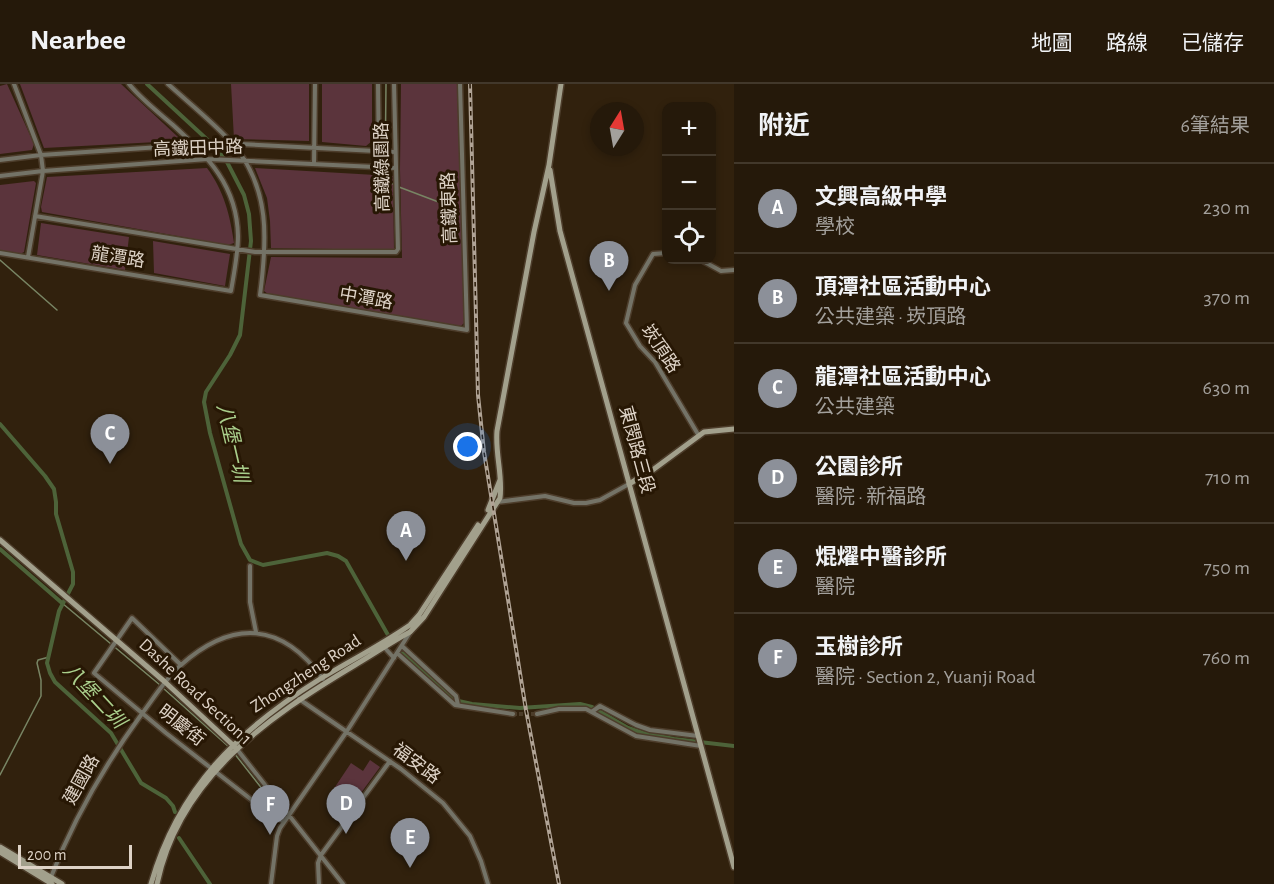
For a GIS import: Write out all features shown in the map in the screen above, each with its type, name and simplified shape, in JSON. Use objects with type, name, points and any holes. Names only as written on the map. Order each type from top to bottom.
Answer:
[{"type":"street","points":[[14,84],[41,155],[43,171],[28,257]]},
{"type":"street","points":[[129,84],[208,159],[222,178],[234,204],[237,249]]},
{"type":"street","points":[[35,216],[266,252],[262,205],[245,161],[231,143],[168,84]]},
{"type":"street","points":[[314,164],[315,84]]},
{"type":"street","name":"高鐵綠園路","points":[[378,84],[379,167]]},
{"type":"street","name":"高鐵綠園路","points":[[266,252],[396,252],[398,249],[394,84]]},
{"type":"street","name":"高鐵東路","points":[[460,84],[467,330]]},
{"type":"street","points":[[396,637],[410,632],[424,617],[500,498],[502,485],[496,446],[497,431],[534,232],[549,165],[561,84]]},
{"type":"street","name":"高鐵田中路","points":[[0,160],[41,155],[231,143],[395,152]]},
{"type":"street","name":"高鐵田中路","points":[[0,176],[208,159],[396,168]]},
{"type":"street","name":"東閔路三段","points":[[549,165],[560,231],[734,867]]},
{"type":"street","name":"龍潭路","points":[[0,253],[231,291],[237,249]]},
{"type":"street","name":"中潭路","points":[[266,252],[260,295],[467,330]]},
{"type":"street","name":"崁頂路","points":[[662,254],[653,254],[635,285],[626,323],[640,346],[655,362],[699,436]]},
{"type":"street","points":[[708,264],[721,271],[734,270]]},
{"type":"street","points":[[489,507],[497,502],[545,496],[574,503],[600,500],[654,469],[707,431],[734,429]]},
{"type":"street","points":[[272,884],[277,836],[284,822],[396,656],[419,615],[489,507],[501,478]]},
{"type":"street","name":"Dashe Road Section 1","points":[[0,540],[165,682],[235,746],[343,884]]},
{"type":"street","points":[[250,566],[250,602],[256,632],[266,634],[292,648],[324,680]]},
{"type":"street","points":[[396,637],[419,615]]},
{"type":"street","points":[[116,641],[132,618],[181,665]]},
{"type":"street","name":"建國路","points":[[50,882],[63,847],[94,786],[112,755],[165,682],[181,665],[217,641],[227,636],[256,632]]},
{"type":"street","name":"Zhongzheng Road","points":[[151,884],[162,851],[177,824],[213,769],[235,746],[297,697],[396,637]]},
{"type":"street","name":"明慶街","points":[[116,641],[94,673],[95,675],[262,808],[284,822]]},
{"type":"street","points":[[384,644],[458,705],[513,714]]},
{"type":"street","points":[[402,646],[456,696],[458,705]]},
{"type":"street","name":"福安路","points":[[297,697],[390,761],[437,797],[458,819],[477,849],[488,884]]},
{"type":"street","points":[[592,712],[600,706],[650,730],[700,741]]},
{"type":"street","points":[[537,714],[574,708],[592,712],[636,736],[700,741]]},
{"type":"street","points":[[319,884],[318,863],[321,855],[390,761]]},
{"type":"street","name":"Zhongzheng Road","points":[[157,884],[177,824]]},
{"type":"street","points":[[0,847],[50,882]]},
{"type":"street","points":[[0,852],[50,882],[62,884]]},
{"type":"shaded area","points":[[7,84],[34,144],[32,150],[0,154],[0,86]]},
{"type":"shaded area","points":[[20,84],[121,84],[178,137],[176,141],[44,148]]},
{"type":"shaded area","points":[[231,84],[309,84],[309,141],[234,139]]},
{"type":"shaded area","points":[[322,84],[372,84],[372,141],[366,146],[322,142]]},
{"type":"shaded area","points":[[401,84],[457,84],[465,322],[461,326],[268,294],[264,291],[271,257],[402,258]]},
{"type":"shaded area","points":[[207,168],[218,185],[228,213],[234,243],[228,245],[42,212],[47,177]]},
{"type":"shaded area","points":[[255,168],[393,176],[394,250],[271,248],[267,198]]},
{"type":"shaded area","points":[[34,181],[36,183],[24,252],[20,254],[0,251],[0,185]]},
{"type":"shaded area","points":[[41,223],[129,237],[125,270],[37,255]]},
{"type":"shaded area","points":[[153,241],[230,254],[225,286],[154,273]]},
{"type":"shaded area","points":[[370,760],[380,767],[347,812],[327,799],[351,763],[363,771]]},
{"type":"waterway","name":"八堡一圳","points":[[147,84],[212,144],[227,162],[244,195],[249,214],[251,241],[240,335],[206,392],[204,402],[210,433],[241,544],[250,560],[263,565],[327,553],[338,556],[346,561],[388,635]]},
{"type":"waterway","points":[[386,84],[385,179],[395,185]]},
{"type":"waterway","points":[[399,187],[457,209]]},
{"type":"waterway","points":[[0,260],[57,310]]},
{"type":"waterway","name":"八堡二圳","points":[[0,424],[54,489],[56,514],[73,572],[73,584],[59,611],[47,663],[50,673],[55,682],[111,733],[141,783],[166,798],[175,812]]},
{"type":"waterway","points":[[0,549],[62,603]]},
{"type":"waterway","points":[[62,603],[160,685]]},
{"type":"waterway","name":"八堡一圳","points":[[403,652],[454,700],[472,704],[520,708],[580,704],[592,707],[628,728],[643,733],[734,746]]},
{"type":"waterway","points":[[0,775],[41,696],[38,660],[49,657]]},
{"type":"waterway","points":[[163,688],[229,747]]},
{"type":"waterway","points":[[234,753],[263,790]]},
{"type":"waterway","name":"八堡二圳","points":[[179,838],[210,884]]},
{"type":"tunnel","points":[[513,714],[537,714]]},
{"type":"railway","points":[[470,84],[478,395],[484,452],[526,710],[559,884]]},
{"type":"place","name":"頂潭社區活動中心","points":[[609,291]]},
{"type":"place","name":"龍潭社區活動中心","points":[[110,464]]},
{"type":"place","name":"文興高級中學","points":[[406,561]]},
{"type":"place","name":"公園診所","points":[[346,834]]},
{"type":"place","name":"玉樹診所","points":[[270,835]]},
{"type":"place","name":"焜燿中醫診所","points":[[410,868]]}]
